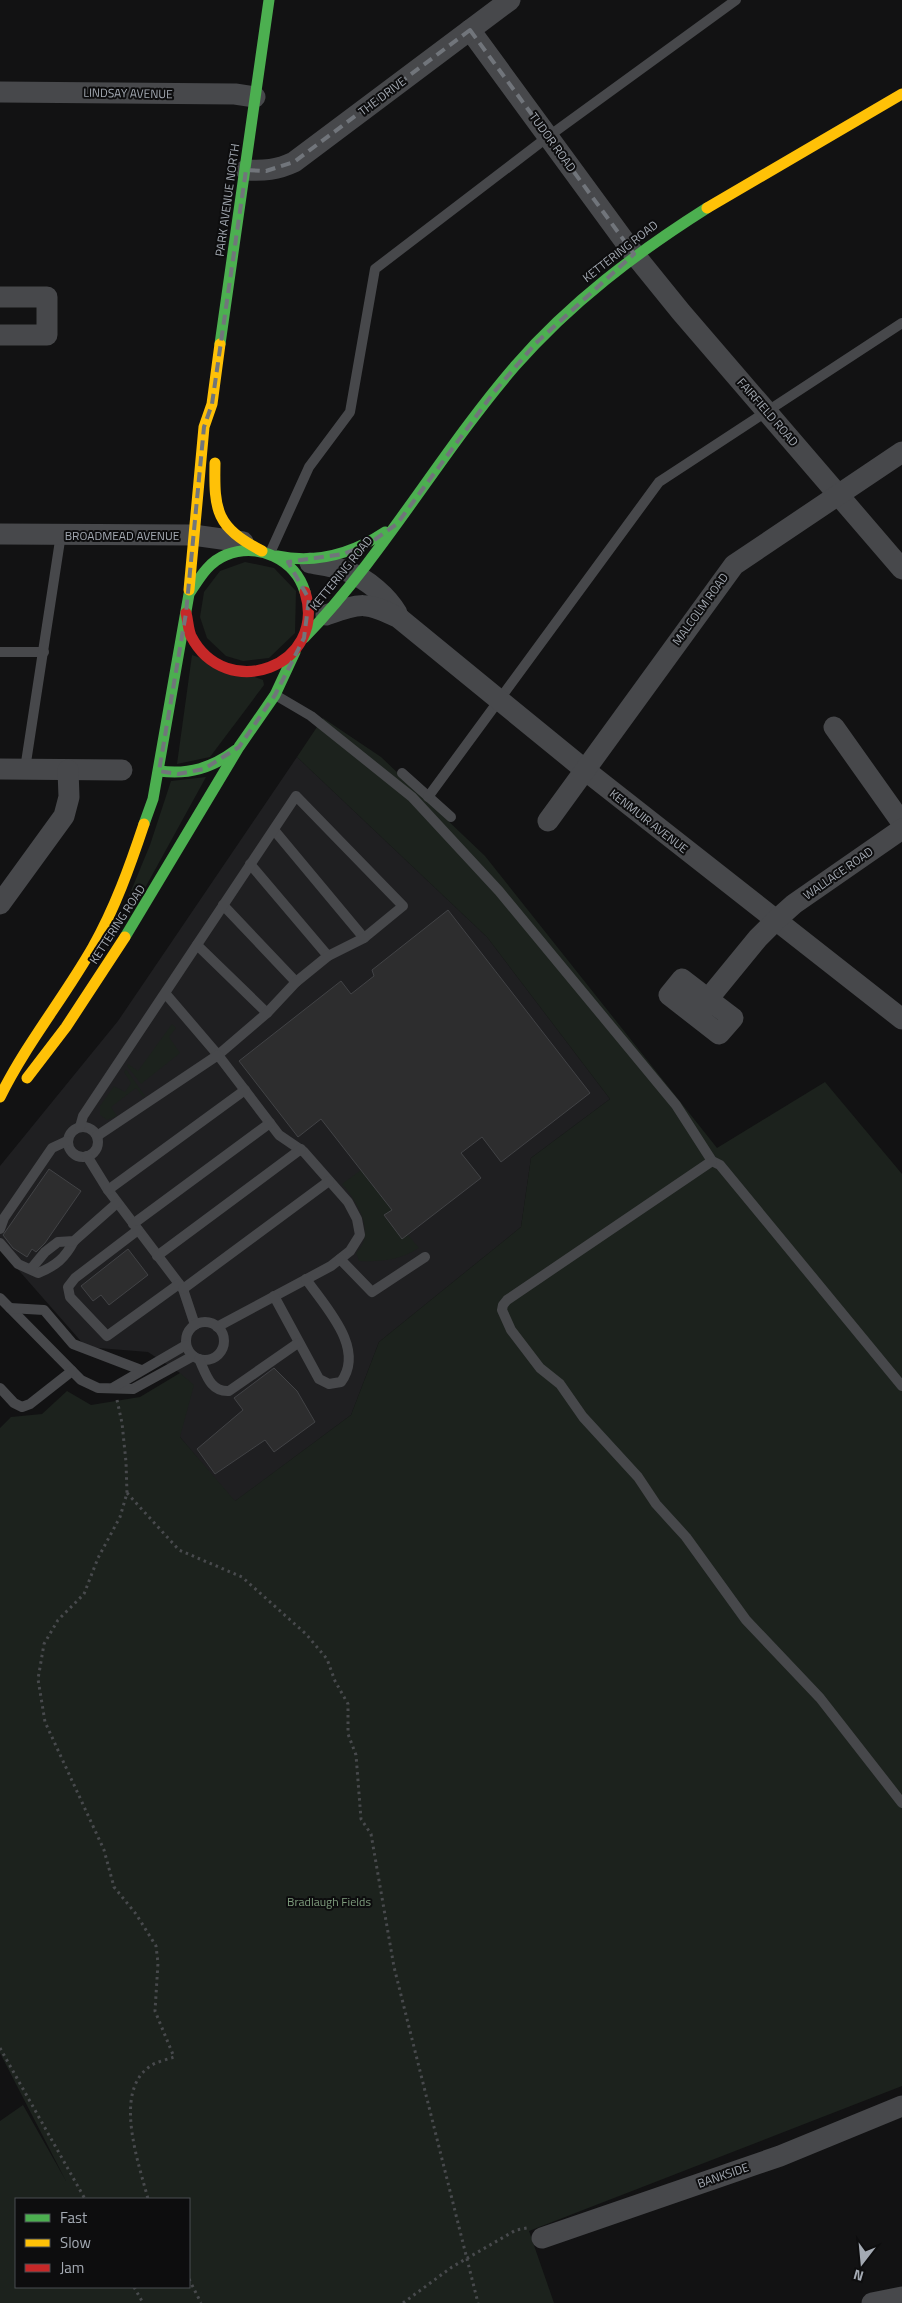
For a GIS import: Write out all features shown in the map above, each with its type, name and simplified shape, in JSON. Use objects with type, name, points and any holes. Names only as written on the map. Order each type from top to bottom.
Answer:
[{"type":"main road","name":"PARK AVENUE NORTH","points":[[188,594],[204,427],[212,404],[269,0]]},
{"type":"main road","name":"KETTERING ROAD","points":[[304,638],[326,616],[357,577],[494,392],[536,343],[600,281],[634,254],[681,222],[902,94]]},
{"type":"main road","name":"PARK AVENUE NORTH","points":[[212,404],[216,426]]},
{"type":"main road","points":[[216,453],[217,509],[230,528],[269,553],[293,569],[306,592],[309,618],[304,638],[288,658],[262,671],[230,670],[214,662],[199,648],[191,634],[186,613],[188,594],[196,577],[208,563],[223,554],[240,550],[269,553]]},
{"type":"main road","name":"KETTERING ROAD","points":[[269,553],[343,554],[367,545],[397,524]]},
{"type":"main road","name":"KETTERING ROAD","points":[[0,1097],[13,1070],[93,947],[122,888],[153,799],[186,613]]},
{"type":"main road","name":"KETTERING ROAD","points":[[0,1102],[32,1073],[66,1027],[144,908],[239,747],[274,695],[297,648]]},
{"type":"main road","name":"KETTERING ROAD","points":[[159,771],[178,774],[204,769],[226,758],[239,747]]},
{"type":"street","name":"THE DRIVE","points":[[246,170],[266,171],[278,169],[294,162],[510,0]]},
{"type":"street","name":"TUDOR ROAD","points":[[470,30],[634,254]]},
{"type":"street","name":"LINDSAY AVENUE","points":[[0,92],[235,94],[255,97]]},
{"type":"street","name":"FAIRFIELD ROAD","points":[[634,254],[680,312],[839,493],[902,569]]},
{"type":"street","points":[[0,297],[47,296],[47,335],[0,335]]},
{"type":"street","name":"MALCOLM ROAD","points":[[548,821],[719,582],[734,565],[902,452]]},
{"type":"street","name":"BROADMEAD AVENUE","points":[[0,534],[193,535],[269,553]]},
{"type":"street","name":"KENMUIR AVENUE","points":[[269,553],[349,572],[391,602],[399,618]]},
{"type":"street","name":"KENMUIR AVENUE","points":[[326,616],[355,606],[375,606],[399,618],[498,701],[902,1019]]},
{"type":"street","points":[[834,727],[902,823]]},
{"type":"street","points":[[0,769],[122,770]]},
{"type":"street","points":[[0,904],[64,816],[69,797],[68,770]]},
{"type":"street","name":"WALLACE ROAD","points":[[708,999],[775,920],[794,904],[902,828]]},
{"type":"street","name":"BANKSIDE","points":[[542,2238],[780,2156],[902,2106]]},
{"type":"street","points":[[872,2303],[902,2297]]},
{"type":"lane","points":[[269,553],[309,467],[350,412],[375,269],[549,136],[736,0]]},
{"type":"lane","points":[[428,797],[659,482],[902,323]]},
{"type":"lane","points":[[25,769],[61,534]]},
{"type":"lane","points":[[0,652],[44,652]]},
{"type":"lane","points":[[274,695],[310,716],[419,805],[500,890],[676,1105],[712,1161],[720,1165],[902,1386]]},
{"type":"lane","points":[[402,774],[451,817]]},
{"type":"lane","points":[[80,1127],[83,1116],[296,796],[403,906],[364,938],[328,956],[296,982],[268,1013],[218,1055],[96,1136]]},
{"type":"lane","points":[[274,830],[364,938]]},
{"type":"lane","points":[[250,864],[328,956]]},
{"type":"lane","points":[[223,905],[296,982]]},
{"type":"lane","points":[[197,945],[268,1013]]},
{"type":"lane","points":[[165,993],[218,1055],[279,1136],[301,1150],[348,1202],[357,1219],[360,1235],[350,1251],[340,1259],[217,1327]]},
{"type":"lane","points":[[108,1190],[245,1090]]},
{"type":"lane","points":[[270,1123],[136,1227],[74,1278],[68,1286],[70,1297],[106,1336],[181,1286],[330,1181]]},
{"type":"lane","points":[[80,1127],[90,1129],[96,1136],[95,1150],[87,1156],[74,1154],[68,1146],[67,1141],[71,1132],[80,1127]]},
{"type":"lane","points":[[0,1229],[4,1218],[52,1148],[67,1141]]},
{"type":"lane","points":[[158,1256],[301,1150]]},
{"type":"lane","points":[[87,1156],[108,1190],[181,1286],[195,1325]]},
{"type":"lane","points":[[712,1161],[507,1300],[502,1310],[511,1330],[540,1368],[560,1384],[583,1417],[638,1477],[656,1504],[686,1537],[746,1620],[820,1698],[902,1803]]},
{"type":"lane","points":[[0,1243],[18,1264],[31,1268],[38,1273],[54,1266],[67,1254],[74,1241],[117,1202]]},
{"type":"lane","points":[[31,1268],[45,1252],[58,1242],[74,1241]]},
{"type":"lane","points":[[340,1259],[372,1292],[424,1257]]},
{"type":"lane","points":[[274,1296],[319,1379],[329,1384],[340,1382],[349,1371],[349,1353],[344,1334],[306,1279]]},
{"type":"lane","points":[[0,1298],[81,1380],[98,1388],[114,1387],[134,1390],[196,1358],[208,1360],[220,1352],[223,1340],[217,1327],[209,1323],[195,1325],[188,1332],[186,1345],[196,1358],[213,1388],[220,1392],[230,1391],[298,1343]]},
{"type":"lane","points":[[10,1308],[44,1310],[73,1344],[141,1370]]},
{"type":"lane","points":[[114,1387],[186,1345]]},
{"type":"lane","points":[[0,1388],[14,1403],[22,1407],[30,1404],[72,1371]]},
{"type":"path","points":[[114,1387],[122,1422],[126,1493],[120,1517],[98,1558],[84,1594],[58,1620],[44,1644],[38,1679],[45,1722],[104,1850],[114,1887],[136,1914],[156,1946],[158,1963],[155,2011],[174,2057],[149,2067],[132,2087],[130,2114],[148,2198]]},
{"type":"path","points":[[126,1493],[179,1550],[242,1577],[306,1634],[327,1659],[335,1681],[348,1704],[348,1734],[356,1755],[361,1819],[370,1834],[394,1967],[478,2303]]},
{"type":"path","points":[[0,2048],[84,2198]]},
{"type":"path","points":[[403,2303],[468,2258],[516,2230],[533,2227],[542,2238]]},
{"type":"path","points":[[190,2281],[201,2303]]},
{"type":"path","points":[[135,2288],[143,2303]]},
{"type":"highlighted area","points":[[470,30],[634,254],[536,343],[494,392],[397,524],[367,545],[343,554],[288,562],[309,599],[304,638],[275,695],[239,747],[204,769],[178,774],[159,771],[186,613],[204,427],[212,404],[246,170],[266,171],[294,162]]},
{"type":"shaded area","points":[[297,757],[487,937],[610,1099],[531,1158],[521,1227],[379,1342],[351,1415],[234,1502],[180,1437],[180,1373],[148,1352],[86,1347],[0,1249],[0,1166],[118,1021]]},
{"type":"green space","points":[[245,562],[274,568],[296,591],[295,633],[269,658],[243,661],[226,656],[207,638],[200,617],[204,592],[220,571]]},
{"type":"green space","points":[[192,655],[263,680],[264,685],[210,757],[177,764]]},
{"type":"green space","name":"Bradlaugh Fields","points":[[323,718],[381,757],[485,856],[717,1148],[825,1082],[902,1174],[902,2086],[529,2231],[554,2303],[0,2303],[0,2121],[23,2105],[66,2181],[0,2053],[0,1428],[11,1417],[42,1414],[67,1391],[91,1405],[140,1397],[180,1373],[194,1385],[180,1437],[235,1501],[351,1415],[379,1342],[521,1227],[531,1158],[610,1099],[487,937],[297,757]]},
{"type":"green space","points":[[206,777],[134,908],[126,903],[150,845],[171,781]]},
{"type":"green space","points":[[172,1024],[176,1028],[169,1037],[180,1053],[141,1084],[127,1066],[128,1064],[138,1071]]},
{"type":"green space","points":[[126,1069],[145,1096],[143,1097],[136,1088],[111,1107],[117,1116],[107,1120],[100,1115],[100,1106],[114,1086],[125,1092],[131,1083],[124,1072]]},
{"type":"green space","points":[[361,1170],[392,1210],[384,1216],[402,1238],[408,1235],[419,1248],[405,1255],[390,1259],[359,1261],[356,1253],[365,1237],[365,1227],[359,1208],[342,1184]]},
{"type":"building","points":[[448,910],[590,1093],[501,1162],[482,1137],[461,1153],[481,1178],[402,1239],[384,1215],[392,1210],[321,1119],[298,1137],[239,1061],[341,981],[351,994],[374,976],[372,970]]},
{"type":"building","points":[[49,1169],[81,1191],[45,1243],[36,1252],[32,1249],[27,1257],[13,1248],[3,1235]]},
{"type":"building","points":[[128,1249],[148,1275],[109,1305],[101,1295],[93,1301],[81,1286]]},
{"type":"building","points":[[274,1368],[297,1391],[315,1422],[274,1452],[265,1440],[215,1474],[197,1449],[243,1410],[234,1398]]},
{"type":"traffic: fast","points":[[220,344],[269,0]]},
{"type":"traffic: fast","points":[[304,638],[360,573],[488,399],[536,343],[605,280],[707,208]]},
{"type":"traffic: fast","points":[[277,556],[306,559],[334,555],[360,546],[385,532]]},
{"type":"traffic: fast","points":[[144,824],[153,799],[189,594],[200,577],[209,566],[226,555],[238,552],[262,552],[274,556],[293,570],[305,592]]},
{"type":"traffic: fast","points":[[125,937],[239,747],[275,695],[295,652]]},
{"type":"traffic: fast","points":[[159,771],[180,772],[200,769],[209,766],[236,750]]},
{"type":"traffic: slow","points":[[707,208],[902,94]]},
{"type":"traffic: slow","points":[[189,590],[204,427],[212,404],[220,344]]},
{"type":"traffic: slow","points":[[215,463],[215,494],[221,516],[235,534],[262,551]]},
{"type":"traffic: slow","points":[[0,1097],[21,1058],[82,966],[101,932],[122,887],[144,824]]},
{"type":"traffic: slow","points":[[27,1078],[66,1027],[125,937]]},
{"type":"traffic: jam","points":[[186,613],[191,636],[207,657],[227,668],[249,671],[270,667],[288,656],[302,640],[308,618],[305,592]]}]
